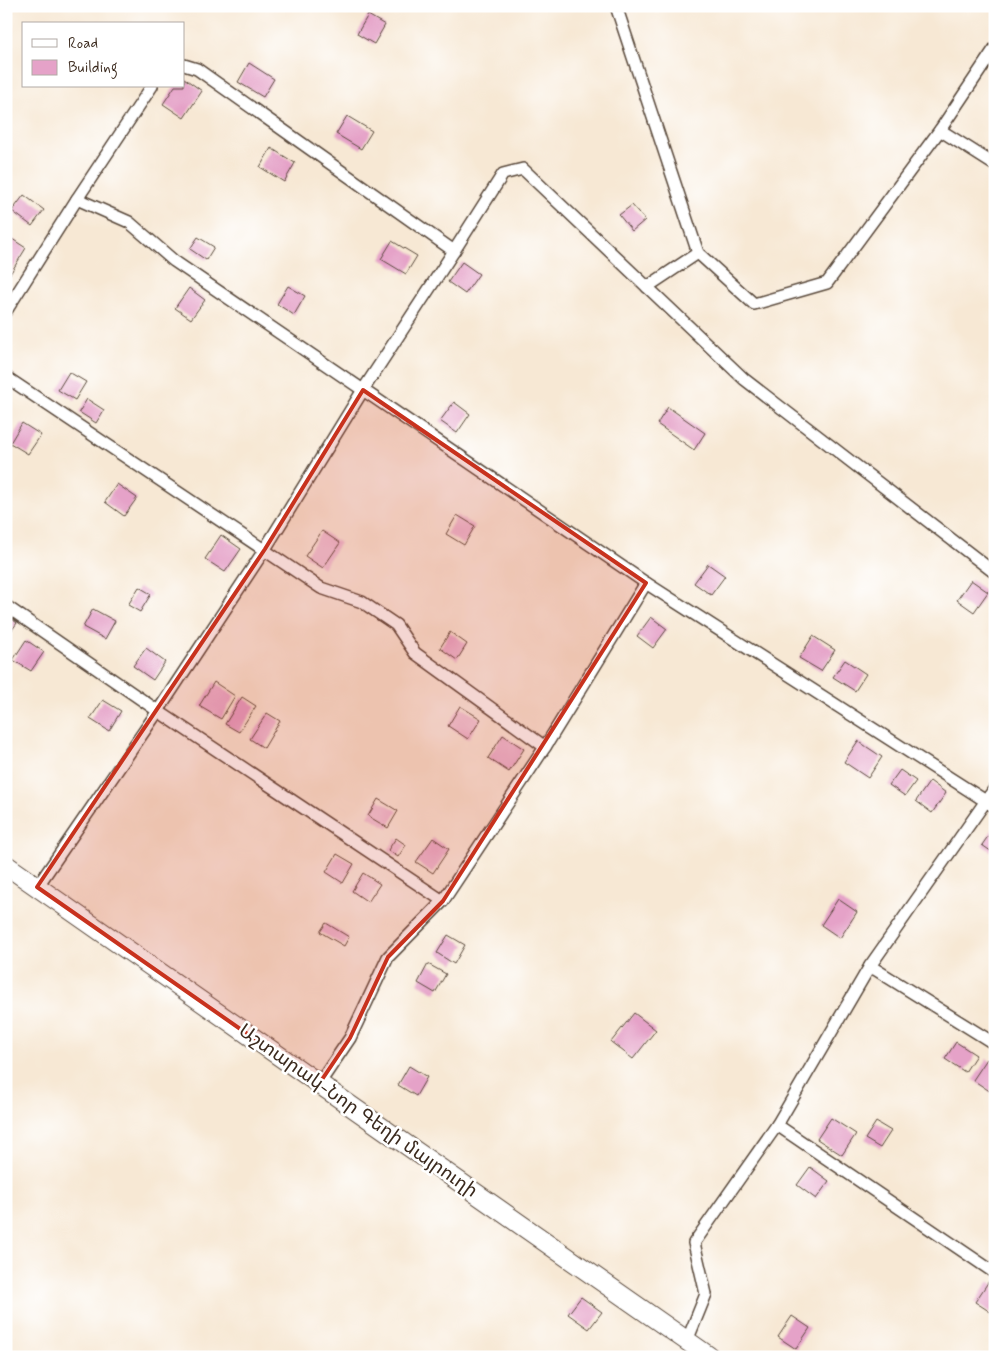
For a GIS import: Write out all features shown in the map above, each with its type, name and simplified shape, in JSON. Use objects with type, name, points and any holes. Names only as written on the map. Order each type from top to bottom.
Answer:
[{"type":"main road","name":"Աշտարակ-Նոր Գեղի մայրուղի","points":[[6,865],[710,1357]]},
{"type":"street","points":[[616,6],[698,253],[754,304],[827,283],[940,130],[995,48]]},
{"type":"street","points":[[185,65],[197,69],[454,252]]},
{"type":"street","points":[[6,312],[77,199],[151,88]]},
{"type":"street","points":[[940,130],[995,164]]},
{"type":"street","points":[[37,887],[158,711],[265,549],[363,390],[503,174],[523,169],[744,379],[995,573]]},
{"type":"street","points":[[77,199],[129,222],[174,261],[646,584],[990,804]]},
{"type":"street","points":[[647,287],[698,253]]},
{"type":"street","points":[[6,377],[321,588],[362,602],[396,625],[415,653],[545,747]]},
{"type":"street","points":[[319,1084],[350,1038],[388,957],[443,901],[545,747],[646,584]]},
{"type":"street","points":[[6,606],[158,711],[443,901]]},
{"type":"street","points":[[687,1341],[706,1294],[694,1243],[777,1124],[870,966],[990,804],[995,788]]},
{"type":"street","points":[[870,966],[995,1044]]},
{"type":"street","points":[[777,1124],[995,1273]]},
{"type":"highlighted area","points":[[363,390],[646,583],[443,901],[388,957],[350,1038],[319,1084],[37,887],[265,549]]},
{"type":"building","points":[[368,15],[385,25],[374,44],[357,34]]},
{"type":"building","points":[[249,63],[274,79],[263,97],[238,82]]},
{"type":"building","points":[[185,79],[202,91],[184,118],[163,104],[174,88],[185,88]]},
{"type":"building","points":[[347,116],[372,131],[361,149],[336,134]]},
{"type":"building","points":[[271,148],[295,163],[284,182],[260,167]]},
{"type":"building","points":[[24,195],[44,210],[32,226],[12,211]]},
{"type":"building","points":[[632,205],[645,220],[632,231],[619,215]]},
{"type":"building","points":[[6,235],[26,248],[10,274],[6,272]]},
{"type":"building","points":[[198,237],[214,247],[206,260],[190,249]]},
{"type":"building","points":[[392,241],[417,256],[406,274],[381,259]]},
{"type":"building","points":[[462,262],[479,274],[465,294],[448,282]]},
{"type":"building","points":[[288,286],[305,296],[294,315],[277,304]]},
{"type":"building","points":[[189,288],[205,300],[191,319],[175,308]]},
{"type":"building","points":[[69,372],[86,382],[75,400],[58,390]]},
{"type":"building","points":[[87,399],[104,410],[96,423],[79,412]]},
{"type":"building","points":[[454,402],[470,414],[457,433],[440,421]]},
{"type":"building","points":[[668,407],[705,433],[694,450],[657,424]]},
{"type":"building","points":[[22,423],[41,435],[28,454],[10,443]]},
{"type":"building","points":[[117,484],[137,498],[124,516],[105,502]]},
{"type":"building","points":[[457,515],[475,526],[464,545],[446,534]]},
{"type":"building","points":[[322,531],[340,543],[323,568],[305,556]]},
{"type":"building","points":[[221,535],[241,549],[225,572],[205,559]]},
{"type":"building","points":[[708,564],[725,576],[711,595],[694,583]]},
{"type":"building","points":[[971,580],[988,592],[974,612],[957,600]]},
{"type":"building","points":[[139,587],[151,594],[140,612],[128,605]]},
{"type":"building","points":[[93,609],[115,621],[105,639],[83,627]]},
{"type":"building","points":[[8,616],[17,623],[6,638],[6,618]]},
{"type":"building","points":[[651,617],[667,629],[653,648],[637,636]]},
{"type":"building","points":[[450,632],[467,644],[457,660],[440,648]]},
{"type":"building","points":[[813,636],[835,650],[821,671],[799,658]]},
{"type":"building","points":[[26,640],[44,652],[31,671],[13,660]]},
{"type":"building","points":[[146,648],[165,662],[153,680],[133,666]]},
{"type":"building","points":[[845,660],[866,674],[855,691],[833,677]]},
{"type":"building","points":[[214,682],[235,696],[221,719],[199,706]]},
{"type":"building","points":[[242,697],[256,706],[239,732],[225,724]]},
{"type":"building","points":[[103,700],[121,711],[109,731],[90,719]]},
{"type":"building","points":[[460,706],[481,719],[468,739],[448,726]]},
{"type":"building","points":[[267,713],[280,721],[264,748],[250,739]]},
{"type":"building","points":[[503,735],[524,749],[509,772],[488,758]]},
{"type":"building","points":[[858,741],[882,757],[868,778],[844,762]]},
{"type":"building","points":[[900,770],[916,781],[905,796],[889,785]]},
{"type":"building","points":[[930,781],[946,793],[932,813],[916,801]]},
{"type":"building","points":[[378,799],[398,811],[388,828],[368,816]]},
{"type":"building","points":[[995,826],[995,854],[982,845]]},
{"type":"building","points":[[396,838],[406,845],[398,857],[388,850]]},
{"type":"building","points":[[433,838],[449,849],[433,873],[416,862]]},
{"type":"building","points":[[337,854],[354,864],[343,883],[326,872]]},
{"type":"building","points":[[363,873],[380,884],[368,902],[352,891]]},
{"type":"building","points":[[838,899],[857,912],[840,938],[821,925]]},
{"type":"building","points":[[326,923],[349,937],[344,946],[320,932]]},
{"type":"building","points":[[448,935],[465,945],[454,964],[437,953]]},
{"type":"building","points":[[428,964],[446,974],[435,993],[418,983]]},
{"type":"building","points":[[634,1013],[656,1030],[633,1059],[611,1042]]},
{"type":"building","points":[[956,1042],[976,1055],[965,1072],[945,1059]]},
{"type":"building","points":[[987,1059],[995,1064],[995,1087],[991,1092],[973,1080]]},
{"type":"building","points":[[409,1066],[427,1077],[416,1096],[398,1085]]},
{"type":"building","points":[[831,1118],[856,1134],[842,1155],[817,1139]]},
{"type":"building","points":[[876,1122],[891,1131],[880,1148],[865,1139]]},
{"type":"building","points":[[810,1167],[829,1181],[816,1199],[797,1185]]},
{"type":"building","points":[[989,1281],[995,1285],[995,1315],[975,1302]]},
{"type":"building","points":[[581,1297],[602,1312],[589,1329],[568,1314]]},
{"type":"building","points":[[792,1316],[810,1328],[796,1349],[778,1337]]}]
